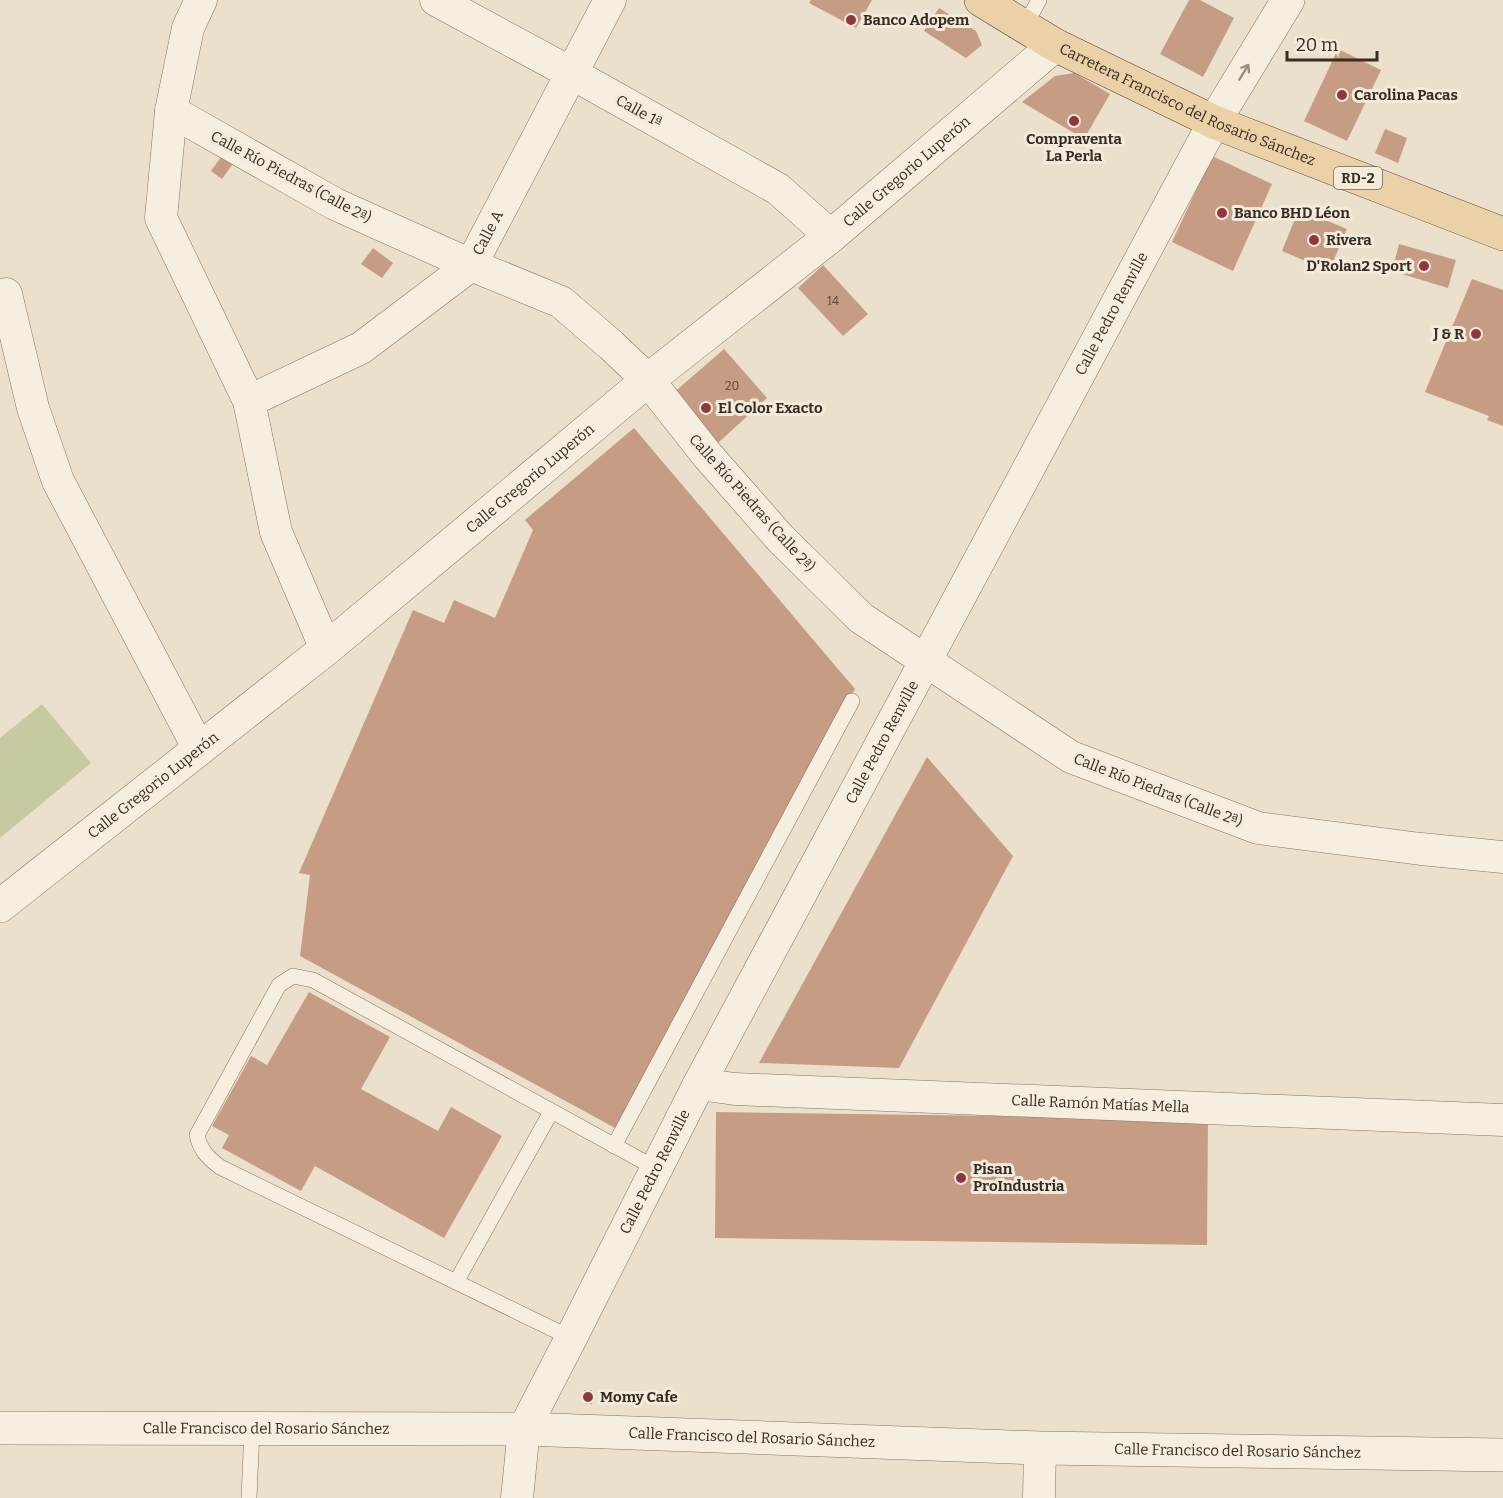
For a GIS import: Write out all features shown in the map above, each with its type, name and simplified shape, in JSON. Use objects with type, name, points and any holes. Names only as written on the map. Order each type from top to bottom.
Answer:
[{"type":"main road","name":"Carretera Francisco del Rosario Sánchez","points":[[981,0],[1032,13],[1055,45],[1214,122],[1503,234]]},
{"type":"street","points":[[201,0],[188,28],[171,111],[161,218],[249,401],[276,532],[326,649]]},
{"type":"street","name":"Calle 1ª","points":[[436,0],[778,189],[831,236]]},
{"type":"street","name":"Calle A","points":[[249,401],[361,348],[471,265],[610,0]]},
{"type":"street","name":"Calle Pedro Renville","points":[[517,1498],[524,1430],[699,1084],[1214,122],[1288,0]]},
{"type":"street","name":"Calle Gregorio Luperón","points":[[0,906],[326,649],[648,380],[831,236],[1055,45]]},
{"type":"street","name":"Calle Río Piedras (Calle 2ª)","points":[[171,111],[335,204],[471,265],[561,302],[648,380],[708,456],[780,538],[861,618],[1071,758],[1258,828],[1503,857]]},
{"type":"street","points":[[6,294],[33,408],[58,481],[200,749]]},
{"type":"street","name":"Calle Ramón Matías Mella","points":[[699,1084],[735,1089],[1503,1120]]},
{"type":"street","name":"Calle Francisco del Rosario Sánchez","points":[[0,1428],[524,1430],[1040,1448],[1503,1455]]},
{"type":"street","points":[[1039,1498],[1040,1448]]},
{"type":"lane","points":[[614,1146],[852,701]]},
{"type":"lane","points":[[571,1338],[220,1167],[206,1157],[199,1146],[196,1135],[279,985],[292,976],[313,981],[657,1168]]},
{"type":"lane","points":[[456,1282],[552,1112]]},
{"type":"lane","points":[[249,1498],[252,1429]]},
{"type":"green space","points":[[42,704],[91,763],[0,838],[0,738]]},
{"type":"building","name":"Banco Adopem","points":[[811,0],[872,0],[856,28],[809,3]]},
{"type":"building","points":[[1189,0],[1200,0],[1234,18],[1203,77],[1160,54]]},
{"type":"building","points":[[939,8],[976,31],[982,45],[966,58],[924,31]]},
{"type":"building","name":"Carolina Pacas","points":[[1338,49],[1381,70],[1347,141],[1304,121]]},
{"type":"building","name":"Compraventa La Perla","points":[[1074,73],[1110,94],[1084,139],[1022,102],[1055,76]]},
{"type":"building","points":[[1385,129],[1407,138],[1398,163],[1375,153]]},
{"type":"building","name":"Banco BHD Léon","points":[[1212,156],[1272,184],[1233,271],[1172,242]]},
{"type":"building","points":[[221,157],[232,165],[222,179],[211,171]]},
{"type":"building","name":"Rivera","points":[[1299,209],[1347,229],[1329,271],[1282,251]]},
{"type":"building","name":"D'Rolan2 Sport","points":[[1399,244],[1456,260],[1448,288],[1392,271]]},
{"type":"building","points":[[373,248],[393,263],[382,278],[361,264]]},
{"type":"building","points":[[823,265],[868,314],[843,336],[798,288]]},
{"type":"building","name":"J & R","points":[[1472,279],[1503,290],[1503,426],[1487,420],[1489,416],[1425,392]]},
{"type":"building","points":[[724,349],[767,398],[716,445],[671,395]]},
{"type":"building","points":[[634,428],[855,689],[615,1128],[300,956],[310,875],[299,873],[413,610],[444,623],[454,600],[495,618],[533,530],[525,520]]},
{"type":"building","points":[[927,757],[1013,856],[899,1068],[759,1063]]},
{"type":"building","points":[[309,992],[390,1037],[361,1089],[438,1131],[451,1107],[502,1136],[444,1238],[315,1166],[301,1191],[222,1148],[229,1135],[212,1126],[251,1056],[267,1065]]},
{"type":"building","name":"Pisan ProIndustria","points":[[716,1112],[1208,1119],[1207,1245],[715,1238]]},
{"type":"building","name":"Momy Cafe","points":[[584,1390],[592,1390],[592,1404],[585,1404]]},
{"type":"place","name":"Banco Adopem","points":[[851,20]]},
{"type":"place","name":"Carolina Pacas","points":[[1342,95]]},
{"type":"place","name":"Compraventa La Perla","points":[[1074,121]]},
{"type":"place","name":"Banco BHD Léon","points":[[1222,213]]},
{"type":"place","name":"Rivera","points":[[1314,240]]},
{"type":"place","name":"D'Rolan2 Sport","points":[[1424,266]]},
{"type":"place","name":"J & R","points":[[1476,334]]},
{"type":"place","name":"El Color Exacto","points":[[706,408]]},
{"type":"place","name":"Pisan ProIndustria","points":[[961,1178]]},
{"type":"place","name":"Momy Cafe","points":[[588,1397]]}]
